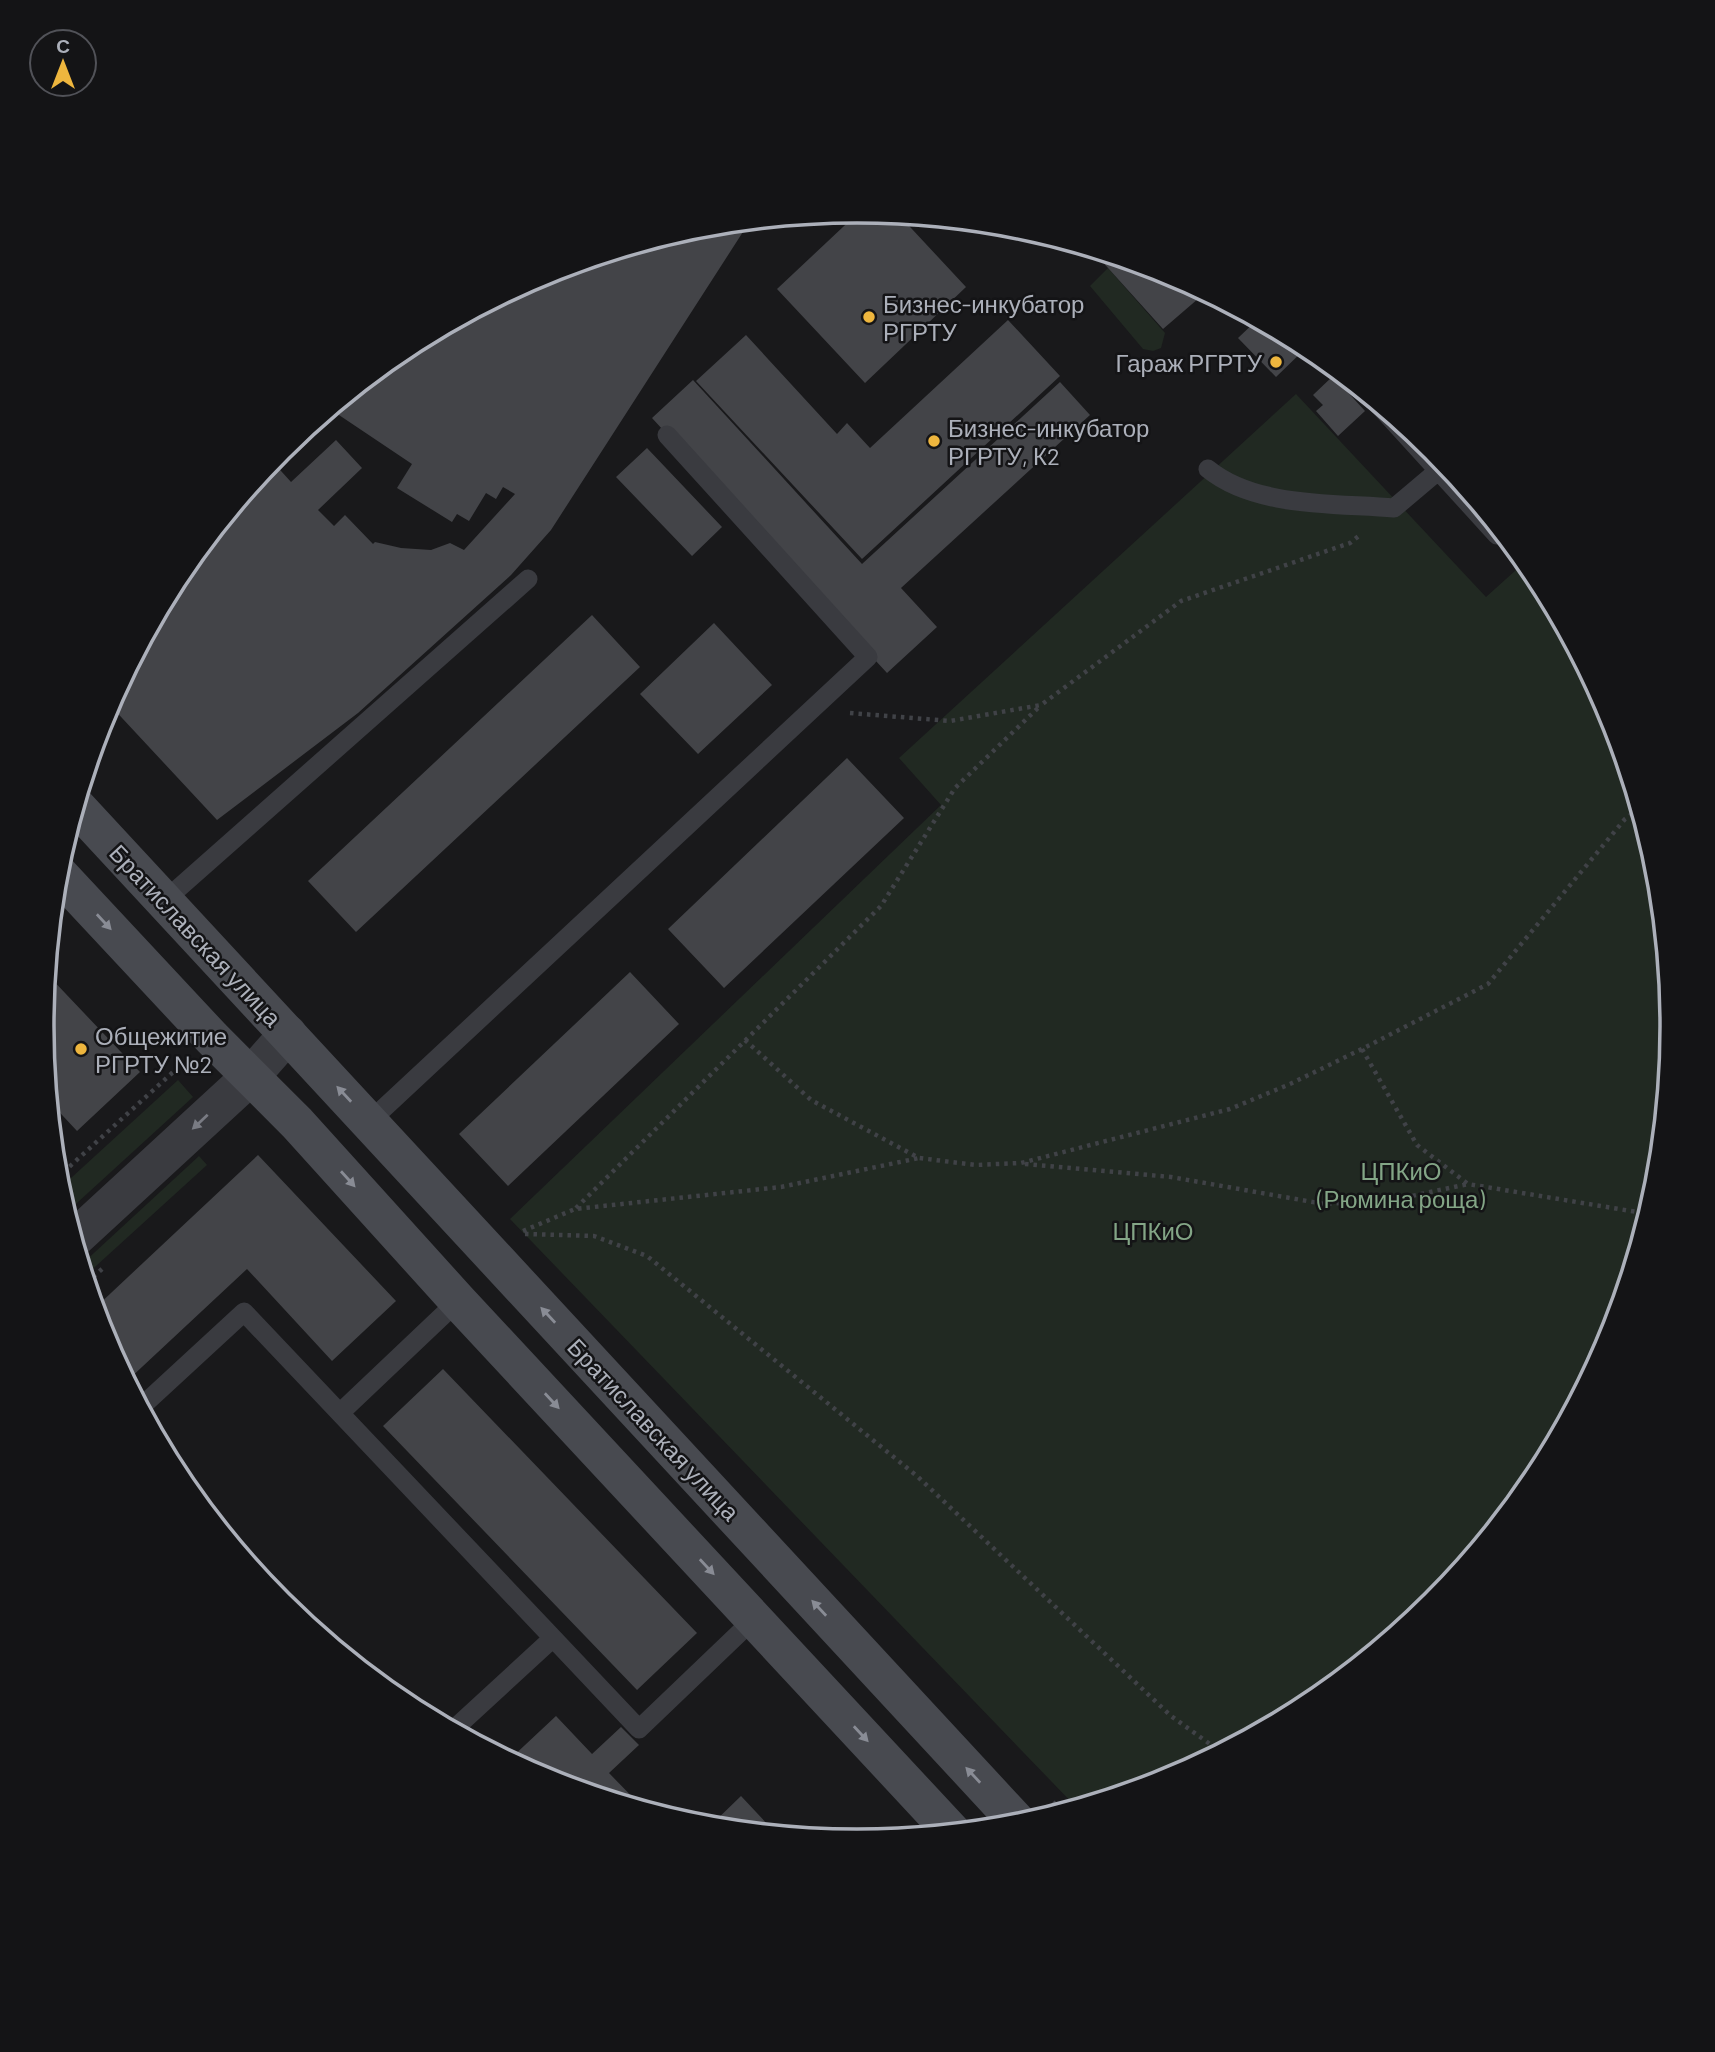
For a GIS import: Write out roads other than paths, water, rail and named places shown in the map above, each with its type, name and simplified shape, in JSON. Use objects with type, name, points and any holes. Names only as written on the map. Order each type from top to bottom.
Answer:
[{"type":"street","name":"Братиславская улица","points":[[83,814],[1010,1815]]},
{"type":"street","points":[[68,883],[251,1076],[945,1824]]},
{"type":"street","name":"Братиславская улица","points":[[82,1232],[251,1076],[288,1034]]},
{"type":"lane","points":[[370,1122],[868,657],[667,435]]},
{"type":"lane","points":[[1208,469],[1224,482],[1268,498],[1394,508],[1438,471]]},
{"type":"lane","points":[[164,901],[528,579]]},
{"type":"lane","points":[[341,1412],[458,1301]]},
{"type":"lane","points":[[148,1401],[244,1312],[639,1729],[755,1618]]},
{"type":"lane","points":[[460,1724],[553,1638]]},
{"type":"place","name":"Бизнес-инкубатор РГРТУ","points":[[869,317]]},
{"type":"place","name":"Гараж РГРТУ","points":[[1276,362]]},
{"type":"place","name":"Бизнес-инкубатор РГРТУ, К2","points":[[934,441]]},
{"type":"place","name":"Общежитие РГРТУ №2","points":[[81,1049]]},
{"type":"park label","name":"ЦПКиО (Рюмина роща)","points":[[1401,1184]]},
{"type":"park label","name":"ЦПКиО","points":[[1153,1230]]}]
